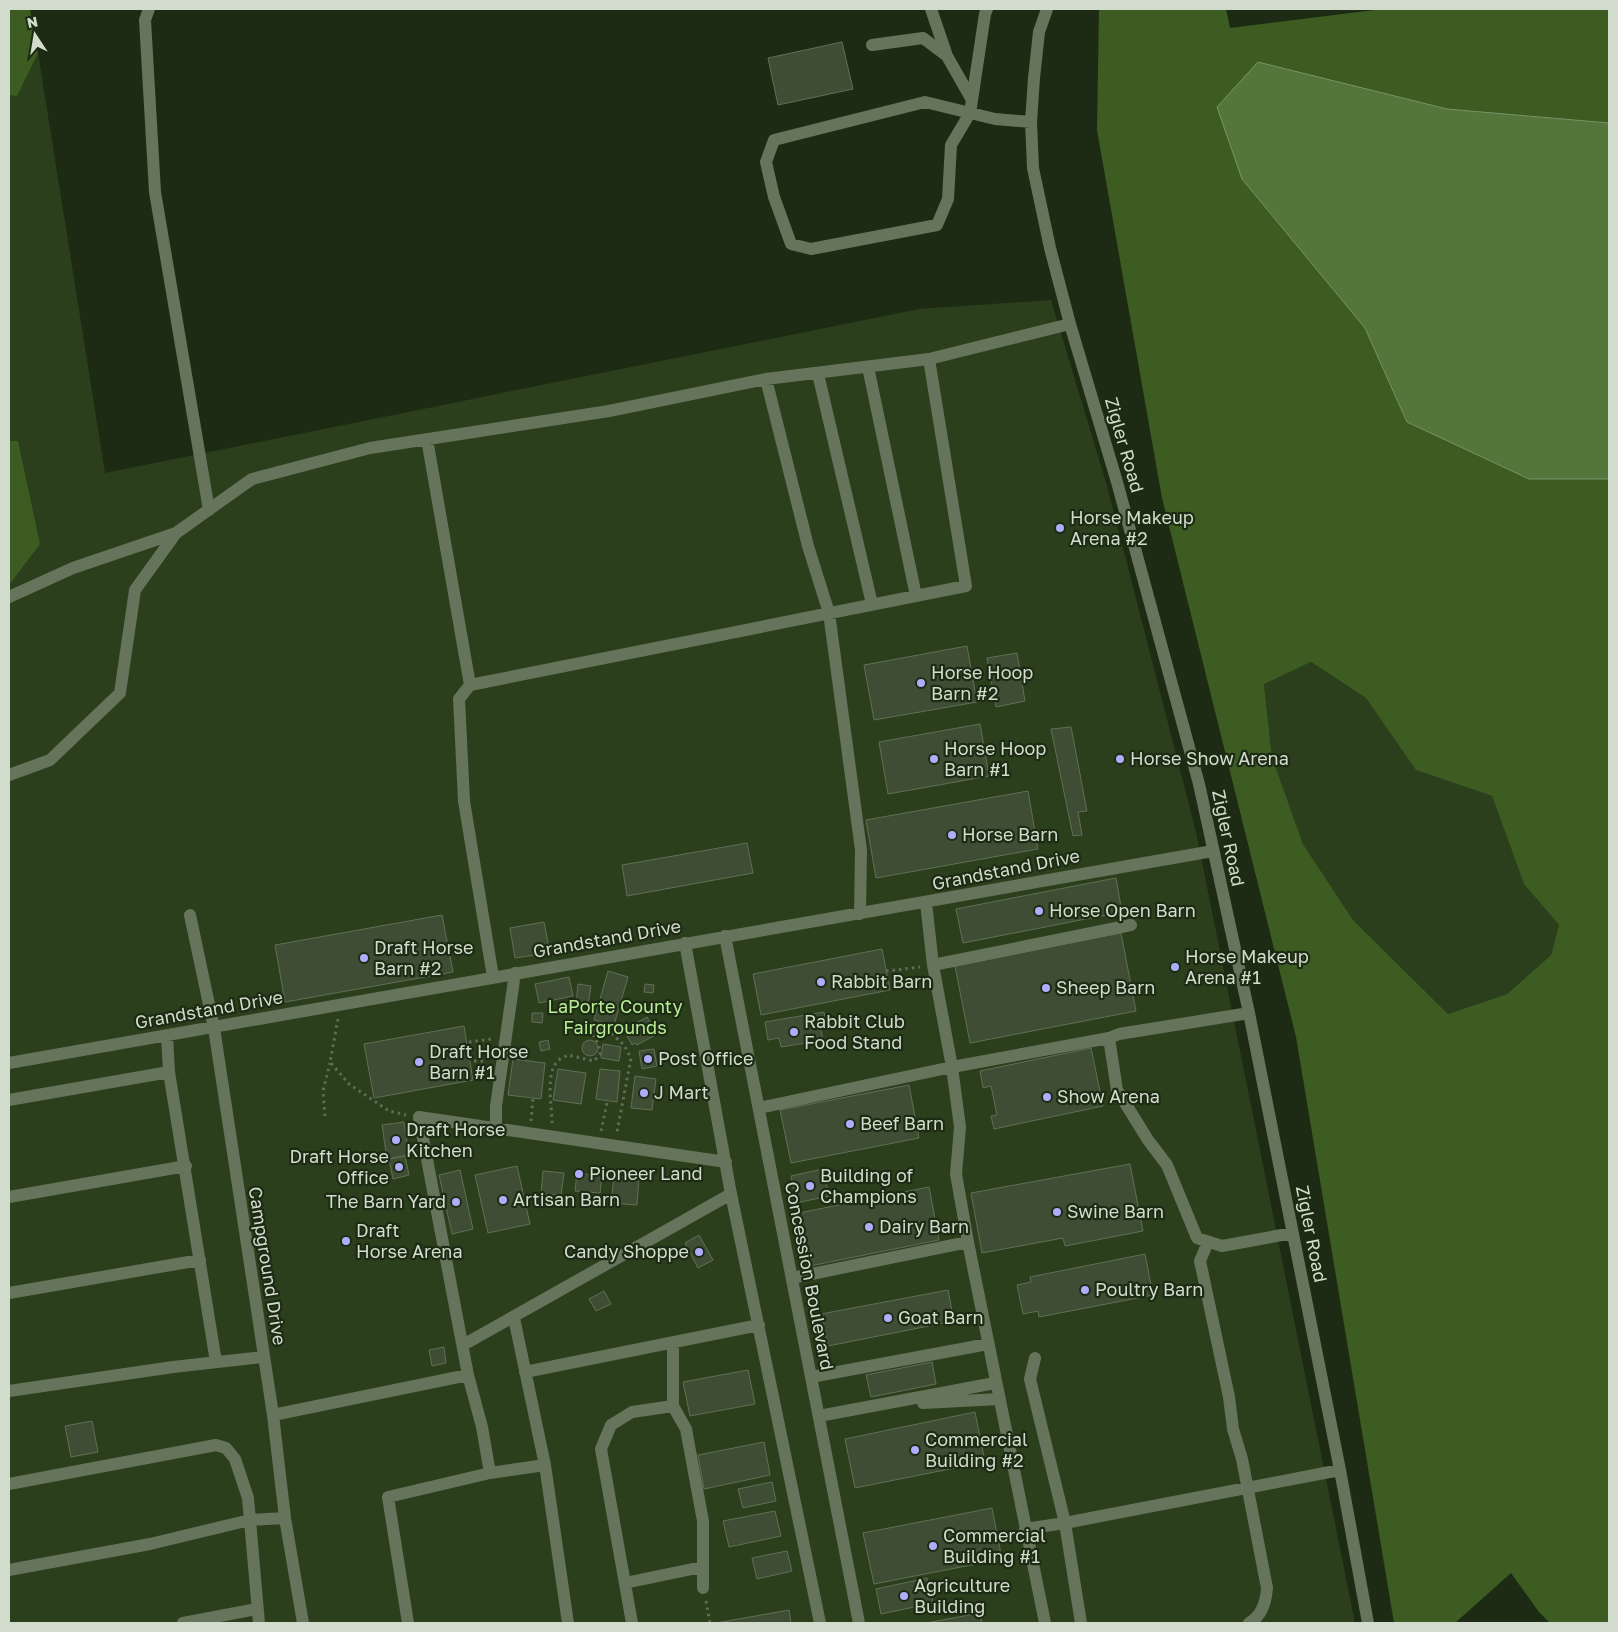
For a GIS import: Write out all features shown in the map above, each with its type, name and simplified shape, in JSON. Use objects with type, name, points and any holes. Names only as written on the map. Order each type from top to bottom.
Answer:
[{"type":"street","points":[[149,9],[145,20],[154,192],[208,510]]},
{"type":"street","points":[[931,9],[947,56],[972,100]]},
{"type":"street","points":[[987,9],[970,113],[951,146],[948,199],[937,225],[811,249],[791,244],[774,197],[766,162],[774,140],[925,102],[970,113],[995,119],[1031,122]]},
{"type":"street","name":"Zigler Road","points":[[1047,9],[1039,32],[1034,78],[1031,122],[1033,168],[1050,248],[1070,324],[1117,482],[1196,774],[1249,1013],[1340,1470],[1368,1623]]},
{"type":"street","points":[[872,45],[923,38],[947,56]]},
{"type":"street","points":[[9,597],[73,568],[176,533],[252,480],[370,448],[609,411],[766,379],[929,359],[1070,324]]},
{"type":"street","points":[[493,977],[464,801],[459,699],[470,685],[966,586],[929,359]]},
{"type":"street","points":[[868,367],[916,596]]},
{"type":"street","points":[[818,374],[872,604]]},
{"type":"street","points":[[766,379],[808,546],[829,613],[862,850],[860,914]]},
{"type":"street","points":[[427,439],[470,685]]},
{"type":"street","points":[[9,775],[50,760],[120,693],[135,590],[176,533]]},
{"type":"street","name":"Grandstand Drive","points":[[9,1063],[1213,851]]},
{"type":"street","points":[[926,903],[933,965],[952,1067],[960,1127],[956,1174],[995,1383],[1045,1623]]},
{"type":"street","name":"Campground Drive","points":[[190,915],[214,1028],[273,1415],[285,1518],[303,1623]]},
{"type":"street","points":[[933,965],[1131,925]]},
{"type":"street","name":"Concession Boulevard","points":[[725,936],[859,1623]]},
{"type":"street","points":[[685,943],[758,1325],[820,1623]]},
{"type":"street","points":[[496,1128],[496,1106],[515,973]]},
{"type":"street","points":[[759,1108],[952,1067],[1109,1038],[1119,1034],[1249,1013]]},
{"type":"street","points":[[167,1036],[170,1072],[216,1362]]},
{"type":"street","points":[[1109,1038],[1117,1090],[1148,1140],[1167,1165],[1197,1238],[1222,1246],[1293,1233]]},
{"type":"street","points":[[9,1100],[170,1072]]},
{"type":"street","points":[[490,1473],[482,1427],[468,1375],[418,1117],[726,1162]]},
{"type":"street","points":[[9,1197],[186,1166]]},
{"type":"street","points":[[463,1346],[732,1194]]},
{"type":"street","points":[[792,1278],[968,1242]]},
{"type":"street","points":[[1208,1242],[1200,1261],[1267,1588],[1266,1601],[1260,1613],[1250,1623]]},
{"type":"street","points":[[9,1292],[200,1260]]},
{"type":"street","points":[[514,1318],[545,1464],[568,1623]]},
{"type":"street","points":[[525,1372],[758,1325]]},
{"type":"street","points":[[674,1343],[673,1406],[686,1429],[703,1521],[703,1588]]},
{"type":"street","points":[[811,1376],[988,1344]]},
{"type":"street","points":[[9,1391],[264,1357]]},
{"type":"street","points":[[1035,1358],[1030,1378],[1065,1523],[1081,1623]]},
{"type":"street","points":[[273,1415],[468,1375]]},
{"type":"street","points":[[819,1416],[995,1383]]},
{"type":"street","points":[[873,1406],[999,1399]]},
{"type":"street","points":[[632,1623],[601,1449],[611,1425],[632,1412],[673,1406]]},
{"type":"street","points":[[9,1484],[216,1445],[226,1448],[235,1459],[248,1498],[259,1623]]},
{"type":"street","points":[[408,1623],[388,1497],[490,1473],[545,1464]]},
{"type":"street","points":[[1025,1529],[1340,1470]]},
{"type":"street","points":[[9,1570],[150,1544],[250,1520],[285,1518]]},
{"type":"street","points":[[625,1583],[702,1566]]},
{"type":"street","points":[[183,1623],[257,1609]]},
{"type":"path","points":[[886,971],[933,965]]},
{"type":"path","points":[[325,1116],[324,1091],[341,1004]]},
{"type":"path","points":[[552,1136],[552,1106],[549,1080],[557,1061],[568,1055],[594,1061],[600,1054],[600,1044],[592,1031],[599,1030],[612,1034],[624,1045],[631,1058],[626,1091],[619,1118],[616,1146]]},
{"type":"path","points":[[469,1042],[506,1037]]},
{"type":"path","points":[[330,1062],[349,1084],[389,1111],[418,1117]]},
{"type":"path","points":[[530,1134],[533,1098]]},
{"type":"path","points":[[599,1144],[607,1103]]},
{"type":"path","points":[[703,1588],[710,1623]]},
{"type":"green space","name":"LaPorte County Fairgrounds","points":[[38,53],[105,473],[919,309],[1051,300],[1107,486],[1196,832],[1355,1623],[9,1623],[9,56]]},
{"type":"green space","points":[[1311,662],[1366,698],[1417,770],[1492,796],[1524,884],[1559,925],[1551,955],[1507,994],[1448,1014],[1353,920],[1303,844],[1272,757],[1264,683]]},
{"type":"shaded area","points":[[9,9],[30,9],[38,53],[17,96],[9,95]]},
{"type":"shaded area","points":[[1099,9],[1226,9],[1230,28],[1383,9],[1609,9],[1609,123],[1447,109],[1258,62],[1242,179],[1365,328],[1407,422],[1529,479],[1609,479],[1609,1623],[1550,1623],[1539,1612],[1511,1573],[1455,1623],[1394,1623],[1296,1037],[1162,498],[1097,130]],"holes":[[[1311,662],[1366,698],[1416,770],[1492,796],[1524,884],[1559,925],[1551,955],[1507,994],[1448,1014],[1353,920],[1303,844],[1272,757],[1264,684]]]},
{"type":"shaded area","points":[[1258,62],[1447,109],[1609,123],[1609,479],[1529,479],[1407,422],[1365,328],[1242,179],[1217,107]]},
{"type":"shaded area","points":[[9,441],[18,441],[40,544],[9,585]]},
{"type":"building","points":[[842,42],[853,89],[778,105],[768,58]]},
{"type":"building","name":"Horse Hoop Barn #2","points":[[967,646],[977,702],[874,720],[864,665]]},
{"type":"building","points":[[1017,653],[1025,701],[996,707],[987,658]]},
{"type":"building","name":"Horse Hoop Barn #1","points":[[980,724],[989,776],[888,794],[879,742]]},
{"type":"building","points":[[1071,727],[1087,811],[1078,812],[1082,835],[1073,836],[1051,729]]},
{"type":"building","name":"Horse Barn","points":[[1028,791],[1038,849],[876,878],[866,820]]},
{"type":"building","points":[[747,843],[753,873],[627,896],[622,865]]},
{"type":"building","name":"Horse Open Barn","points":[[1116,878],[1122,912],[963,943],[956,909]]},
{"type":"building","name":"Draft Horse Barn #2","points":[[442,915],[453,972],[285,1002],[275,945]]},
{"type":"building","points":[[544,922],[550,953],[515,958],[510,928]]},
{"type":"building","name":"Sheep Barn","points":[[1121,933],[1136,1011],[970,1043],[955,966]]},
{"type":"building","name":"Rabbit Barn","points":[[882,949],[890,990],[761,1015],[753,974]]},
{"type":"building","points":[[608,971],[628,977],[614,1025],[594,1020]]},
{"type":"building","points":[[569,977],[573,996],[539,1003],[535,984]]},
{"type":"building","points":[[578,984],[591,986],[588,1006],[576,1005]]},
{"type":"building","points":[[645,984],[654,985],[653,993],[644,992]]},
{"type":"building","name":"Rabbit Club Food Stand","points":[[824,1012],[826,1024],[820,1026],[823,1040],[781,1047],[779,1038],[768,1040],[765,1022]]},
{"type":"building","points":[[532,1013],[543,1013],[542,1023],[532,1022]]},
{"type":"building","points":[[647,1017],[657,1034],[637,1045],[636,1043],[632,1045],[625,1032],[629,1030],[627,1028]]},
{"type":"building","name":"Draft Horse Barn #1","points":[[464,1026],[473,1080],[374,1098],[364,1044]]},
{"type":"building","points":[[548,1040],[550,1049],[541,1051],[539,1042]]},
{"type":"building","points":[[590,1040],[598,1048],[590,1056],[582,1048]]},
{"type":"building","points":[[603,1044],[621,1047],[619,1061],[601,1058]]},
{"type":"building","name":"Show Arena","points":[[1091,1048],[1103,1106],[994,1129],[991,1116],[997,1115],[991,1086],[983,1088],[980,1071]]},
{"type":"building","name":"Post Office","points":[[654,1049],[657,1066],[642,1069],[639,1051]]},
{"type":"building","points":[[513,1059],[545,1063],[541,1099],[508,1095]]},
{"type":"building","points":[[558,1069],[586,1073],[581,1104],[553,1100]]},
{"type":"building","points":[[600,1069],[620,1071],[617,1102],[596,1099]]},
{"type":"building","name":"J Mart","points":[[635,1076],[656,1079],[652,1110],[631,1108]]},
{"type":"building","name":"Beef Barn","points":[[909,1085],[919,1138],[791,1163],[780,1110]]},
{"type":"building","name":"Draft Horse Kitchen","points":[[404,1122],[409,1155],[387,1159],[382,1125]]},
{"type":"building","name":"Draft Horse Office","points":[[405,1156],[409,1175],[393,1179],[389,1159]]},
{"type":"building","name":"Swine Barn","points":[[1130,1164],[1143,1231],[1065,1246],[1063,1238],[982,1253],[971,1193]]},
{"type":"building","name":"Artisan Barn","points":[[517,1166],[530,1224],[488,1233],[475,1175]]},
{"type":"building","name":"Building of Champions","points":[[823,1169],[829,1196],[796,1203],[791,1176]]},
{"type":"building","name":"The Barn Yard","points":[[460,1170],[473,1229],[452,1234],[439,1175]]},
{"type":"building","points":[[543,1171],[564,1173],[561,1195],[541,1194]]},
{"type":"building","points":[[577,1173],[602,1176],[600,1193],[575,1191]]},
{"type":"building","points":[[614,1176],[639,1178],[637,1205],[611,1203]]},
{"type":"building","name":"Dairy Barn","points":[[929,1187],[939,1240],[810,1266],[799,1213]]},
{"type":"building","name":"Candy Shoppe","points":[[699,1235],[713,1260],[698,1268],[685,1243]]},
{"type":"building","name":"Poultry Barn","points":[[1145,1254],[1153,1295],[1039,1317],[1038,1311],[1023,1314],[1017,1285],[1031,1282],[1030,1277]]},
{"type":"building","name":"Goat Barn","points":[[948,1290],[954,1321],[828,1346],[821,1314]]},
{"type":"building","points":[[604,1291],[611,1304],[596,1311],[589,1299]]},
{"type":"building","points":[[444,1347],[446,1363],[432,1366],[429,1350]]},
{"type":"building","points":[[932,1362],[936,1384],[871,1397],[866,1375]]},
{"type":"building","points":[[748,1370],[755,1404],[690,1416],[683,1382]]},
{"type":"building","name":"Commercial Building #2","points":[[975,1412],[985,1462],[855,1488],[845,1439]]},
{"type":"building","points":[[92,1421],[98,1452],[71,1457],[65,1426]]},
{"type":"building","points":[[764,1442],[770,1475],[704,1489],[698,1455]]},
{"type":"building","points":[[772,1482],[776,1501],[743,1508],[738,1489]]},
{"type":"building","name":"Commercial Building #1","points":[[992,1508],[1002,1559],[874,1584],[863,1533]]},
{"type":"building","points":[[775,1511],[781,1536],[729,1547],[723,1521]]},
{"type":"building","points":[[787,1551],[792,1571],[757,1579],[752,1558]]},
{"type":"building","name":"Agriculture Building","points":[[927,1578],[933,1603],[881,1614],[876,1589]]},
{"type":"building","points":[[789,1610],[791,1623],[716,1623]]},
{"type":"building","points":[[980,1613],[982,1623],[926,1623]]},
{"type":"place","name":"Horse Makeup Arena #2","points":[[1060,528]]},
{"type":"place","name":"Horse Hoop Barn #2","points":[[921,683]]},
{"type":"place","name":"Horse Hoop Barn #1","points":[[934,759]]},
{"type":"place","name":"Horse Show Arena","points":[[1120,759]]},
{"type":"place","name":"Horse Barn","points":[[952,835]]},
{"type":"place","name":"Horse Open Barn","points":[[1039,911]]},
{"type":"place","name":"Draft Horse Barn #2","points":[[364,958]]},
{"type":"place","name":"Horse Makeup Arena #1","points":[[1175,967]]},
{"type":"place","name":"Rabbit Barn","points":[[821,982]]},
{"type":"place","name":"Sheep Barn","points":[[1046,988]]},
{"type":"place","name":"Rabbit Club Food Stand","points":[[794,1032]]},
{"type":"place","name":"Post Office","points":[[648,1059]]},
{"type":"place","name":"Draft Horse Barn #1","points":[[419,1062]]},
{"type":"place","name":"J Mart","points":[[644,1093]]},
{"type":"place","name":"Show Arena","points":[[1047,1097]]},
{"type":"place","name":"Beef Barn","points":[[850,1124]]},
{"type":"place","name":"Draft Horse Kitchen","points":[[396,1140]]},
{"type":"place","name":"Draft Horse Office","points":[[399,1167]]},
{"type":"place","name":"Pioneer Land","points":[[579,1174]]},
{"type":"place","name":"Building of Champions","points":[[810,1186]]},
{"type":"place","name":"Artisan Barn","points":[[503,1200]]},
{"type":"place","name":"The Barn Yard","points":[[456,1202]]},
{"type":"place","name":"Swine Barn","points":[[1057,1212]]},
{"type":"place","name":"Dairy Barn","points":[[869,1227]]},
{"type":"place","name":"Draft Horse Arena","points":[[346,1241]]},
{"type":"place","name":"Candy Shoppe","points":[[699,1252]]},
{"type":"place","name":"Poultry Barn","points":[[1085,1290]]},
{"type":"place","name":"Goat Barn","points":[[888,1318]]},
{"type":"place","name":"Commercial Building #2","points":[[915,1450]]},
{"type":"place","name":"Commercial Building #1","points":[[933,1546]]},
{"type":"place","name":"Agriculture Building","points":[[904,1596]]}]
